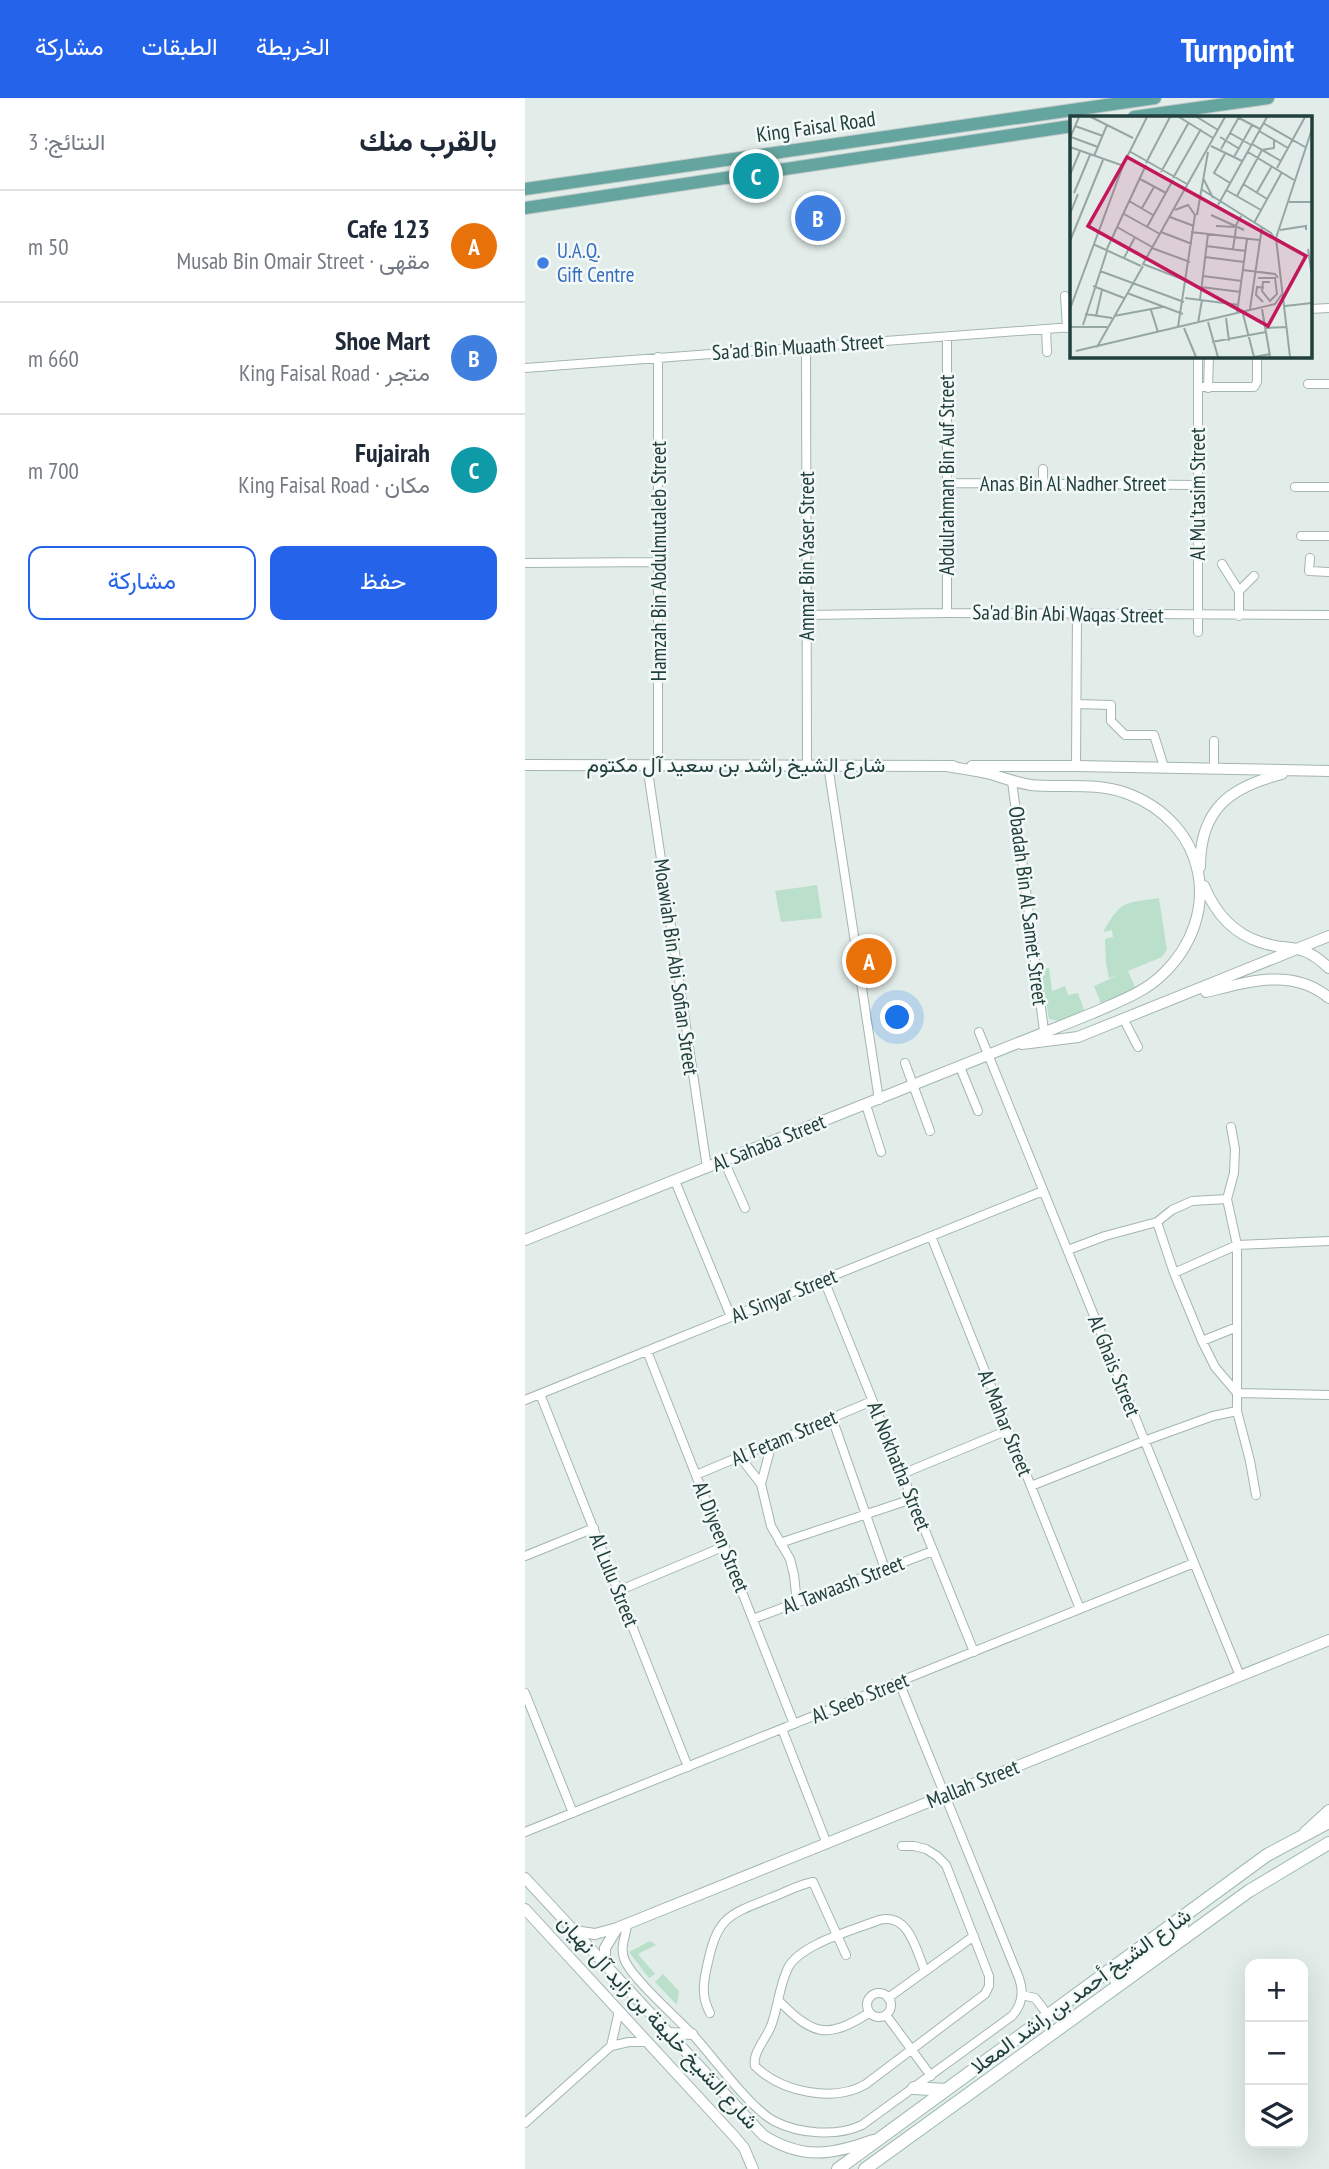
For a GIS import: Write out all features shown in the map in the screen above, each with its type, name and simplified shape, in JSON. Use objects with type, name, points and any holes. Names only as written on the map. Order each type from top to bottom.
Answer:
[{"type":"main road","name":"King Faisal Road","points":[[525,190],[1155,98]]},
{"type":"main road","points":[[1141,116],[1268,98]]},
{"type":"main road","name":"King Faisal Road","points":[[525,208],[1070,127]]},
{"type":"main road","name":"شارع الشيخ أحمد بن راشد المعلا","points":[[838,2169],[1267,1855],[1329,1822]]},
{"type":"main road","name":"شارع الشيخ أحمد بن راشد المعلا","points":[[865,2169],[1249,1891],[1329,1843]]},
{"type":"main road","points":[[1103,1997],[1125,1971],[1179,1931],[1182,1926],[1181,1918]]},
{"type":"main road","points":[[915,2088],[946,2090]]},
{"type":"street","points":[[1065,296],[1070,327]]},
{"type":"street","points":[[1311,309],[1329,308]]},
{"type":"street","name":"Sa'ad Bin Muaath Street","points":[[525,368],[1070,327]]},
{"type":"street","points":[[1047,329],[1047,352]]},
{"type":"street","name":"Abdulrahman Bin Auf Street","points":[[947,337],[947,613]]},
{"type":"street","name":"Ammar Bin Yaser Street","points":[[806,347],[807,765]]},
{"type":"street","name":"Hamzah Bin Abdulmutaleb Street","points":[[652,765],[659,562],[658,357]]},
{"type":"street","name":"Al Mu'tasim Street","points":[[1198,357],[1198,632]]},
{"type":"street","points":[[1208,388],[1209,357]]},
{"type":"street","points":[[1198,387],[1254,387],[1257,382],[1257,357]]},
{"type":"street","points":[[1308,384],[1329,384]]},
{"type":"street","points":[[1043,469],[1043,484]]},
{"type":"street","name":"Anas Bin Al Nadher Street","points":[[948,483],[1197,485]]},
{"type":"street","points":[[1295,487],[1329,487]]},
{"type":"street","points":[[1301,536],[1329,536]]},
{"type":"street","points":[[1310,558],[1309,571],[1329,572]]},
{"type":"street","points":[[525,563],[659,562]]},
{"type":"street","points":[[1219,564],[1239,590],[1239,616]]},
{"type":"street","points":[[1239,590],[1254,576]]},
{"type":"street","name":"Sa'ad Bin Abi Waqas Street","points":[[806,615],[1329,615]]},
{"type":"street","points":[[1076,766],[1077,615]]},
{"type":"street","points":[[1077,704],[1111,705],[1111,721],[1125,735],[1154,735],[1164,767]]},
{"type":"street","points":[[1214,741],[1214,768]]},
{"type":"street","name":"شارع الشيخ راشد بن سعيد آل مكتوم","points":[[525,765],[1076,766],[1329,770]]},
{"type":"street","name":"Moawiah Bin Abi Sofian Street","points":[[652,765],[706,1168]]},
{"type":"street","points":[[828,765],[879,1100]]},
{"type":"street","name":"شارع الشيخ راشد بن سعيد آل مكتوم","points":[[947,766],[1031,785],[1109,788],[1148,803],[1179,831],[1189,845],[1201,874],[1201,900],[1186,947],[1161,977],[1131,996],[1013,1045]]},
{"type":"street","points":[[1012,781],[1006,773],[1014,766]]},
{"type":"street","points":[[1296,771],[1259,780],[1240,788],[1213,813],[1200,848],[1201,874],[1213,906],[1227,923],[1260,942],[1300,948],[1317,957],[1329,968]]},
{"type":"street","name":"Obadah Bin Al Samet Street","points":[[1012,781],[1044,1031]]},
{"type":"street","points":[[1013,1045],[1078,1037],[1329,936]]},
{"type":"street","points":[[1176,998],[1257,980],[1284,979],[1305,984],[1329,998]]},
{"type":"street","points":[[1124,1020],[1138,1047]]},
{"type":"street","name":"Al Ghais Street","points":[[979,1032],[1240,1676]]},
{"type":"street","name":"Al Sahaba Street","points":[[525,1240],[1013,1045]]},
{"type":"street","points":[[905,1063],[930,1131]]},
{"type":"street","points":[[960,1067],[978,1111]]},
{"type":"street","points":[[866,1105],[881,1152]]},
{"type":"street","points":[[1231,1127],[1235,1149],[1234,1174],[1227,1199],[1237,1245],[1237,1411],[1256,1494]]},
{"type":"street","points":[[724,1161],[745,1208]]},
{"type":"street","points":[[675,1181],[731,1317]]},
{"type":"street","name":"Al Sinyar Street","points":[[525,1400],[1043,1191]]},
{"type":"street","points":[[1068,1250],[1105,1236],[1157,1222],[1172,1210],[1192,1201],[1227,1199]]},
{"type":"street","points":[[1157,1222],[1174,1273],[1202,1341],[1215,1367],[1237,1393],[1329,1395]]},
{"type":"street","name":"Al Mahar Street","points":[[931,1236],[1080,1609]]},
{"type":"street","points":[[1174,1273],[1237,1245],[1329,1241]]},
{"type":"street","name":"Al Nokhatha Street","points":[[824,1280],[974,1652]]},
{"type":"street","points":[[1202,1341],[1237,1327]]},
{"type":"street","name":"Al Diyeen Street","points":[[646,1351],[795,1724]]},
{"type":"street","name":"Al Lulu Street","points":[[540,1394],[688,1767]]},
{"type":"street","name":"Al Fetam Street","points":[[697,1475],[872,1401]]},
{"type":"street","points":[[1031,1486],[1144,1441],[1213,1416],[1237,1411]]},
{"type":"street","points":[[832,1418],[885,1569]]},
{"type":"street","points":[[902,1474],[1009,1430]]},
{"type":"street","points":[[761,1484],[772,1443]]},
{"type":"street","points":[[740,1457],[761,1484],[771,1527],[790,1559],[797,1603]]},
{"type":"street","points":[[779,1543],[912,1499]]},
{"type":"street","points":[[525,1556],[594,1528]]},
{"type":"street","points":[[618,1591],[725,1546]]},
{"type":"street","name":"Al Tawaash Street","points":[[754,1619],[933,1551]]},
{"type":"street","name":"Al Seeb Street","points":[[525,1833],[1194,1563]]},
{"type":"street","name":"Mallah Street","points":[[574,1931],[595,1934],[622,1926],[1329,1640]]},
{"type":"street","points":[[622,1926],[622,1948],[626,1962],[759,2110],[775,2122],[793,2128],[836,2133],[856,2128],[1011,2017],[1019,2007],[1022,1995],[1019,1978],[899,1682]]},
{"type":"street","points":[[525,1693],[573,1813]]},
{"type":"street","points":[[782,1729],[827,1844]]},
{"type":"street","points":[[1301,1835],[1329,1810]]},
{"type":"street","points":[[902,1846],[921,1847],[942,1860],[951,1876],[989,1976],[989,1986],[985,1994],[853,2091],[831,2094],[788,2086],[757,2068],[754,2061],[771,2027],[786,1971],[796,1957],[805,1951],[882,1919],[898,1921],[907,1929],[925,1971]]},
{"type":"street","name":"شارع الشيخ خليفة بن زايد آل نهيان","points":[[525,1878],[751,2123],[777,2143],[800,2151],[826,2153],[882,2137]]},
{"type":"street","points":[[710,2013],[703,1989],[711,1947],[722,1924],[737,1912],[813,1882],[846,1955]]},
{"type":"street","name":"شارع الشيخ خليفة بن زايد آل نهيان","points":[[525,1909],[530,1920],[569,1956],[739,2142],[753,2169]]},
{"type":"street","points":[[605,1965],[607,1942],[622,1926]]},
{"type":"street","points":[[888,1998],[974,1936]]},
{"type":"street","points":[[569,1956],[582,1962],[619,2000],[627,2000],[633,1995]]},
{"type":"street","points":[[880,1993],[888,1998],[891,2007],[886,2015],[877,2017],[869,2013],[867,2004],[871,1996],[880,1993]]},
{"type":"street","points":[[1022,1995],[1035,1998],[1048,2015]]},
{"type":"street","points":[[778,2000],[799,2020],[820,2030],[842,2028],[869,2013]]},
{"type":"street","points":[[611,2046],[619,2011]]},
{"type":"street","points":[[886,2015],[931,2076]]},
{"type":"street","points":[[668,2033],[692,2034]]},
{"type":"street","points":[[525,2123],[611,2046],[647,2042]]},
{"type":"green space","points":[[817,885],[822,918],[781,922],[775,891]]},
{"type":"green space","points":[[1159,898],[1167,950],[1162,957],[1128,971],[1136,989],[1101,1004],[1094,986],[1119,975],[1109,978],[1105,939],[1113,937],[1112,930],[1103,932],[1120,908],[1137,901]]},
{"type":"green space","points":[[1049,968],[1052,991],[1065,986],[1068,995],[1078,993],[1084,1010],[1060,1021],[1049,1019],[1041,969]]},
{"type":"green space","points":[[650,1941],[656,1945],[638,1954],[655,1974],[649,1978],[629,1952]]},
{"type":"green space","points":[[663,1974],[679,1991],[677,2005],[655,1982]]},
{"type":"place","name":"Fujairah","points":[[756,176]]},
{"type":"place","name":"Shoe Mart","points":[[818,218]]},
{"type":"place","name":"U.A.Q. Gift Centre","points":[[543,263]]},
{"type":"place","name":"Cafe 123","points":[[869,961]]}]
